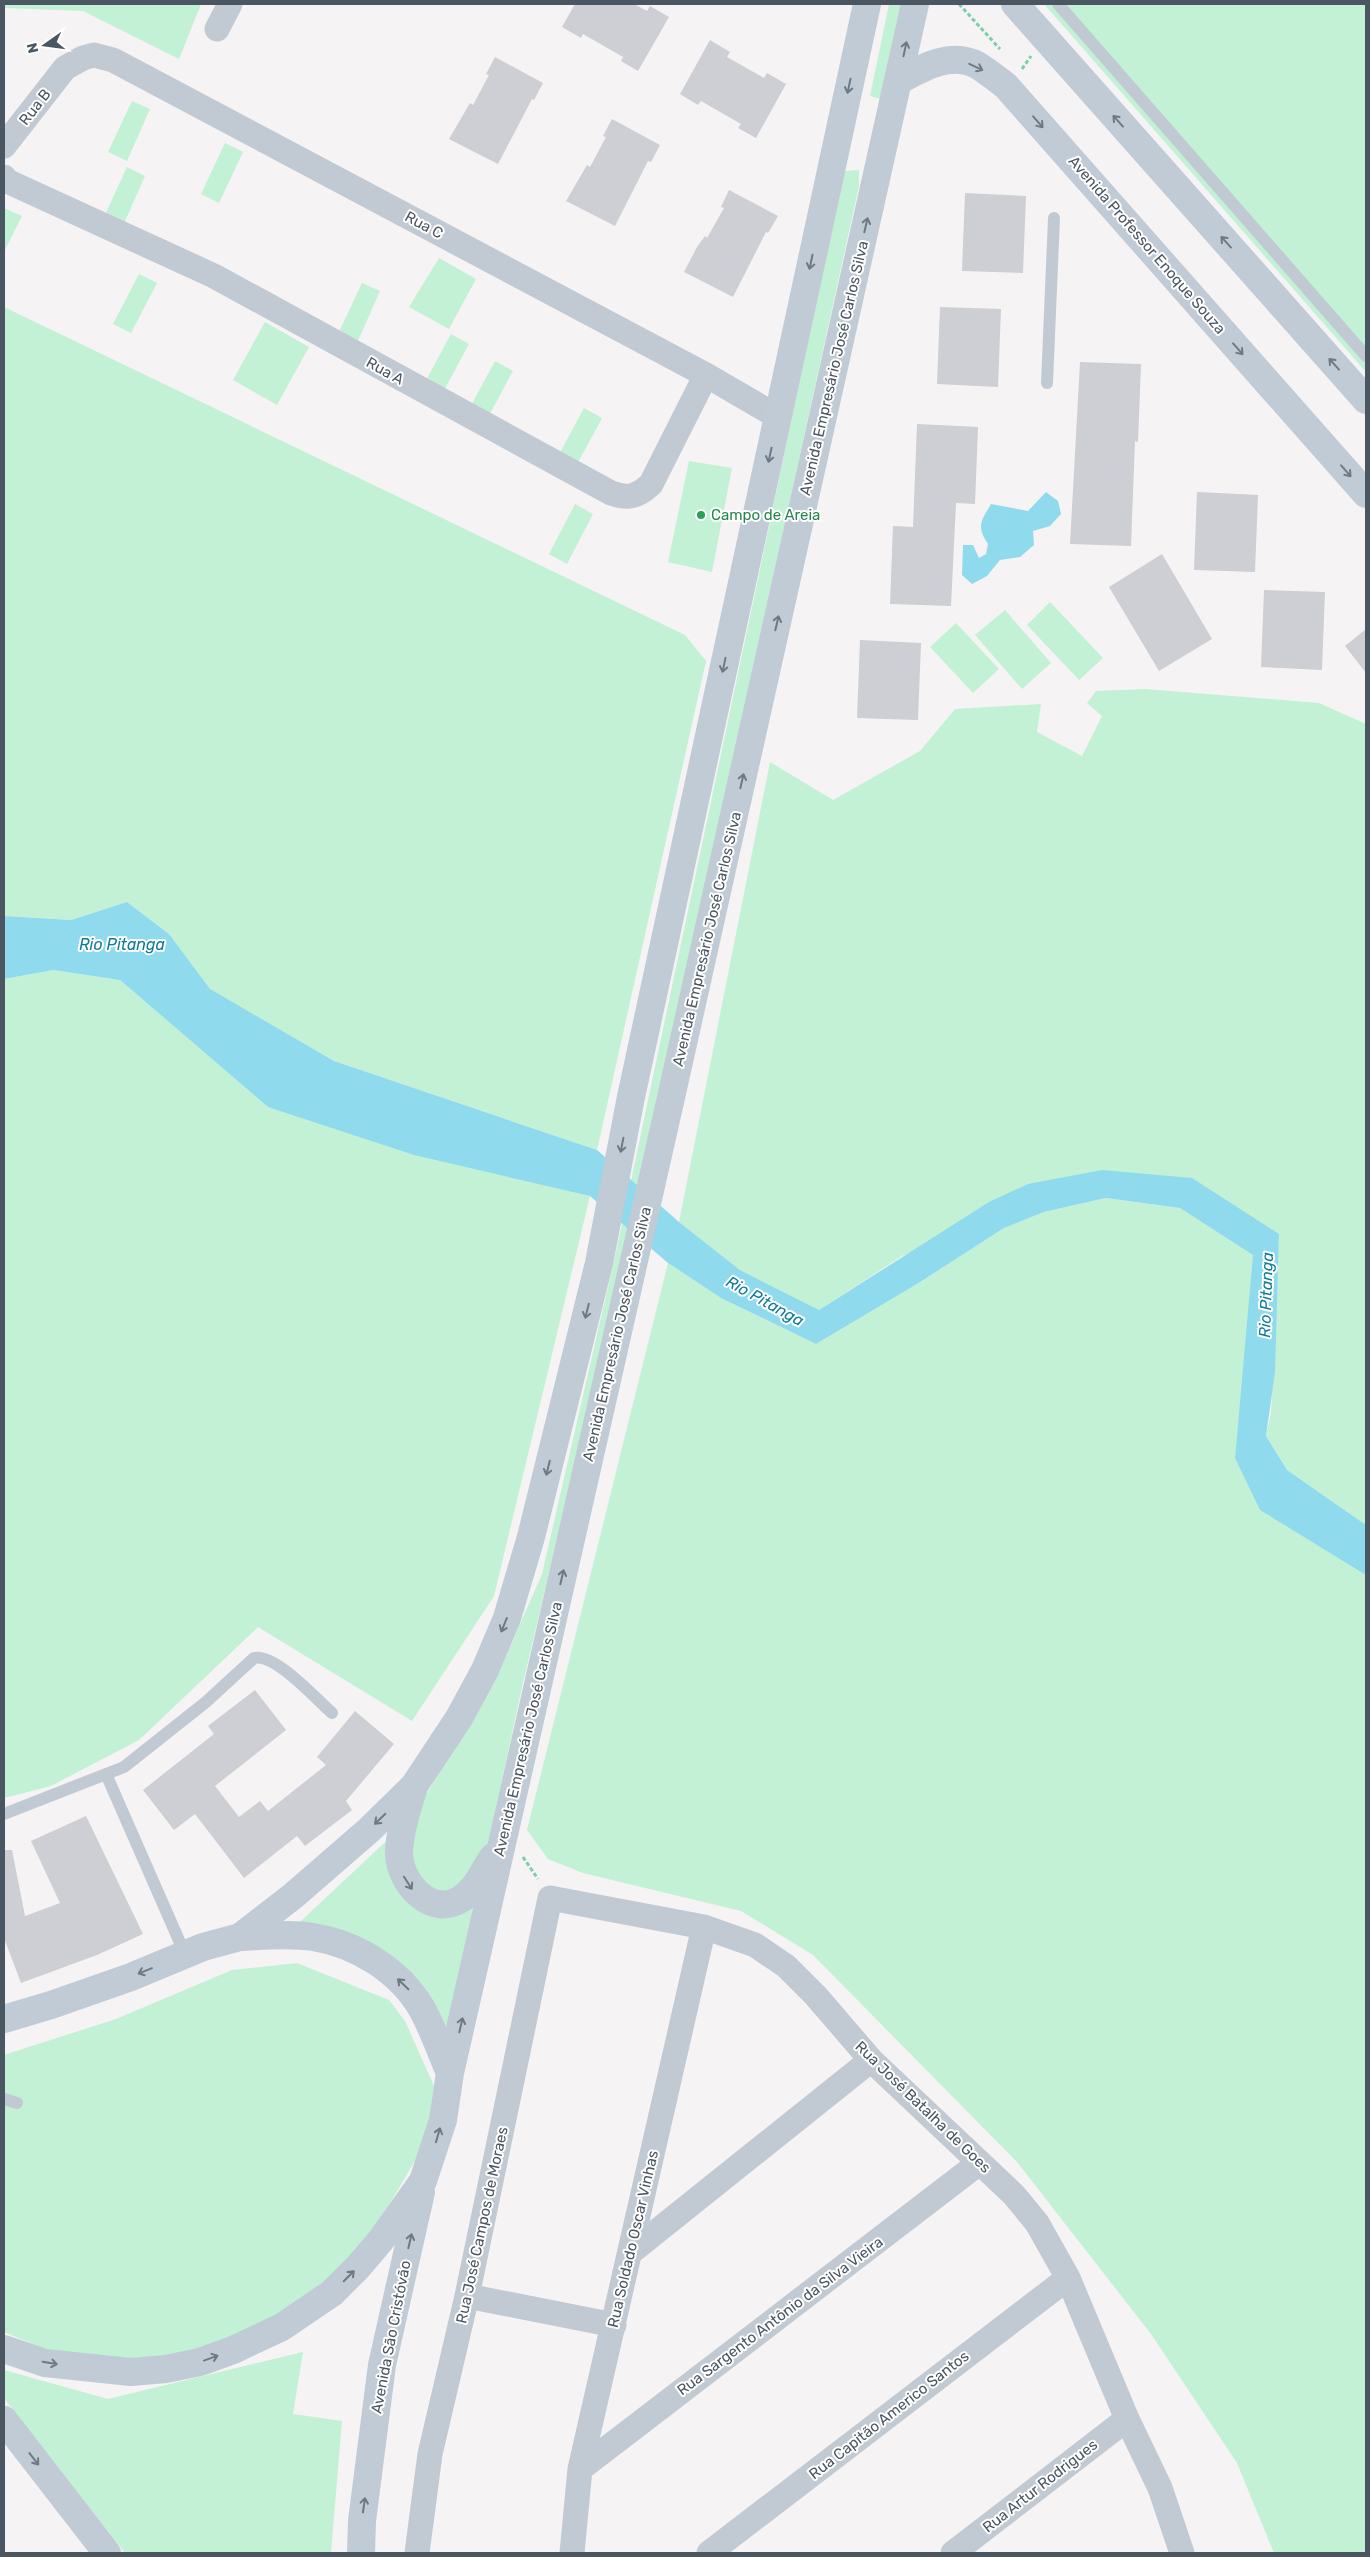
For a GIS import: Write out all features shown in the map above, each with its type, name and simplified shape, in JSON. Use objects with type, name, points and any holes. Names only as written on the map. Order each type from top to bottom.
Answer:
[{"type":"main road","points":[[240,1937],[341,1854],[414,1786],[459,1718],[485,1670],[507,1618],[531,1537],[599,1263],[630,1097],[867,4]]},
{"type":"main road","name":"Avenida Empresário José Carlos Silva","points":[[4,2348],[45,2363],[104,2371],[131,2372],[166,2369],[200,2362],[233,2350],[282,2327],[332,2293],[381,2240],[423,2181],[443,2120],[450,2073],[670,1102],[915,4]]},
{"type":"main road","points":[[1015,4],[1366,400]]},
{"type":"main road","name":"Avenida Professor Enoque Souza","points":[[898,81],[933,63],[955,60],[976,65],[1006,86],[1366,494]]},
{"type":"main road","points":[[414,1786],[401,1838],[401,1872],[413,1890],[428,1901],[444,1903],[461,1900],[477,1882],[504,1838]]},
{"type":"main road","points":[[4,2019],[77,1996],[185,1954],[240,1937],[282,1935],[312,1937],[332,1941],[371,1959],[408,1988],[422,2009],[450,2073]]},
{"type":"main road","name":"Avenida São Cristóvão","points":[[361,2553],[362,2521],[382,2365],[423,2181]]},
{"type":"main road","points":[[4,2420],[107,2553]]},
{"type":"street","points":[[217,29],[230,4]]},
{"type":"street","name":"Rua C","points":[[66,68],[78,60],[94,55],[112,60],[706,376],[778,417]]},
{"type":"street","name":"Rua B","points":[[4,146],[66,68]]},
{"type":"street","name":"Rua A","points":[[5,179],[214,276],[602,489],[626,498],[635,496],[651,484],[706,376]]},
{"type":"street","name":"Rua José Batalha de Goes","points":[[550,1898],[704,1927],[755,1945],[786,1966],[816,1996],[871,2060],[1014,2195],[1037,2223],[1068,2278],[1127,2419],[1160,2488],[1182,2553]]},
{"type":"street","name":"Rua José Campos de Moraes","points":[[417,2553],[430,2454],[467,2296],[550,1898]]},
{"type":"street","name":"Rua Soldado Oscar Vinhas","points":[[572,2553],[580,2469],[704,1927]]},
{"type":"street","points":[[631,2252],[871,2060]]},
{"type":"street","name":"Rua Sargento Antônio da Silva Vieira","points":[[580,2469],[980,2163]]},
{"type":"street","name":"Rua Capitão Americo Santos","points":[[709,2553],[1068,2278]]},
{"type":"street","points":[[467,2296],[614,2325]]},
{"type":"street","name":"Rua Artur Rodrigues","points":[[953,2553],[1127,2419]]},
{"type":"lane","points":[[1058,4],[1366,356]]},
{"type":"lane","points":[[1047,383],[1054,218]]},
{"type":"lane","points":[[4,1814],[124,1767],[206,1702],[254,1658],[264,1657],[279,1666],[332,1713]]},
{"type":"lane","points":[[106,1774],[185,1954]]},
{"type":"lane","points":[[4,2100],[17,2103]]},
{"type":"path","points":[[1020,72],[1034,53]]},
{"type":"path","points":[[504,1838],[550,1898]]},
{"type":"green space","points":[[4,4],[201,4],[179,59],[83,11],[4,8]]},
{"type":"green space","points":[[889,4],[903,4],[881,99],[870,96]]},
{"type":"green space","points":[[1044,4],[1366,4],[1366,372]]},
{"type":"green space","points":[[132,101],[150,109],[127,161],[108,152]]},
{"type":"green space","points":[[225,143],[243,152],[219,203],[201,194]]},
{"type":"green space","points":[[127,167],[145,176],[122,228],[103,219]]},
{"type":"green space","points":[[859,170],[859,186],[624,1255],[522,1687],[446,2038],[399,1974],[286,1935],[414,1815],[496,1679],[542,1574],[616,1252],[844,171]]},
{"type":"green space","points":[[4,208],[22,216],[4,252]]},
{"type":"green space","points":[[439,258],[476,279],[449,329],[409,307]]},
{"type":"green space","points":[[139,274],[157,283],[131,333],[113,324]]},
{"type":"green space","points":[[362,283],[380,291],[357,343],[338,334]]},
{"type":"green space","points":[[4,307],[685,635],[706,661],[597,1150],[334,1061],[209,989],[169,934],[127,902],[71,920],[4,916]]},
{"type":"green space","points":[[265,322],[309,347],[277,405],[233,380]]},
{"type":"green space","points":[[451,334],[469,344],[442,394],[424,384]]},
{"type":"green space","points":[[495,361],[513,371],[486,421],[468,411]]},
{"type":"green space","points":[[584,408],[602,418],[575,468],[557,458]]},
{"type":"green space","name":"Campo de Areia","points":[[689,461],[732,468],[712,572],[668,562]]},
{"type":"green space","points":[[575,504],[593,514],[567,564],[549,554]]},
{"type":"green space","points":[[1050,602],[1103,658],[1079,680],[1027,625]]},
{"type":"green space","points":[[1005,610],[1051,663],[1022,689],[975,635]]},
{"type":"green space","points":[[956,623],[999,669],[973,693],[930,647]]},
{"type":"green space","points":[[1145,689],[1319,703],[1366,724],[1366,1525],[1287,1470],[1266,1436],[1271,1413],[1279,1234],[1102,1170],[902,1256],[819,1310],[740,1270],[679,1222],[770,762],[833,800],[920,751],[955,709],[1041,704],[1037,732],[1082,756],[1102,716],[1087,703],[1096,691]]},
{"type":"green space","points":[[53,970],[120,980],[268,1107],[590,1196],[494,1596],[412,1721],[258,1627],[139,1740],[51,1786],[4,1798],[4,979]]},
{"type":"green space","points":[[1106,1198],[1180,1208],[1254,1255],[1235,1458],[1349,1562],[1366,1575],[1366,2553],[1274,2553],[1237,2463],[1151,2334],[1017,2162],[813,1955],[741,1911],[583,1873],[548,1859],[527,1830],[668,1263],[721,1298],[816,1344],[917,1284],[1004,1228],[1044,1212]]},
{"type":"green space","points":[[297,1963],[389,2000],[405,2021],[434,2086],[427,2140],[389,2205],[355,2254],[314,2295],[245,2340],[173,2360],[112,2361],[45,2349],[4,2332],[4,2055],[116,2019],[232,1970]]},
{"type":"green space","points":[[303,2352],[293,2414],[342,2421],[331,2553],[125,2553],[4,2398],[4,2370],[108,2399]]},
{"type":"water","points":[[1046,492],[1058,501],[1061,514],[1050,526],[1033,531],[1034,545],[1020,557],[1000,560],[987,576],[972,584],[962,575],[963,545],[973,545],[979,558],[986,554],[988,544],[982,533],[981,524],[991,504],[1028,511]]},
{"type":"water","name":"Rio Pitanga","points":[[127,902],[169,934],[210,989],[334,1061],[597,1150],[679,1222],[740,1270],[819,1310],[989,1202],[1028,1184],[1102,1170],[1192,1178],[1279,1234],[1275,1372],[1266,1436],[1287,1470],[1366,1525],[1366,1575],[1260,1510],[1235,1458],[1253,1255],[1180,1208],[1106,1198],[1044,1212],[1004,1228],[917,1284],[816,1344],[721,1298],[668,1263],[590,1196],[414,1155],[268,1107],[120,980],[53,970],[4,979],[4,916],[71,920]]},
{"type":"building","points":[[575,4],[634,4],[647,11],[650,6],[669,17],[638,71],[621,61],[623,57],[583,34],[581,38],[562,27]]},
{"type":"building","points":[[710,40],[730,52],[727,57],[764,78],[767,73],[786,84],[756,138],[738,128],[741,124],[701,101],[698,105],[680,94]]},
{"type":"building","points":[[495,57],[543,83],[534,100],[532,99],[498,164],[449,139],[470,103],[473,105],[489,75],[486,74]]},
{"type":"building","points":[[612,119],[660,145],[651,162],[648,161],[615,226],[566,201],[587,165],[590,167],[606,137],[603,136]]},
{"type":"building","points":[[729,190],[778,216],[768,233],[766,232],[733,297],[684,272],[697,247],[705,236],[707,238],[724,208],[721,207]]},
{"type":"building","points":[[965,193],[1026,196],[1023,273],[962,271]]},
{"type":"building","points":[[940,307],[1001,309],[998,387],[937,384]]},
{"type":"building","points":[[1080,362],[1141,364],[1138,442],[1135,441],[1131,546],[1070,544]]},
{"type":"building","points":[[917,424],[978,427],[975,504],[956,503],[951,606],[890,604],[893,526],[913,527]]},
{"type":"building","points":[[1197,492],[1258,495],[1255,572],[1194,570]]},
{"type":"building","points":[[1162,554],[1212,639],[1159,671],[1109,587]]},
{"type":"building","points":[[1264,590],[1325,592],[1322,670],[1261,667]]},
{"type":"building","points":[[1366,629],[1366,673],[1345,646]]},
{"type":"building","points":[[860,640],[921,643],[918,720],[857,718]]},
{"type":"building","points":[[255,1690],[286,1730],[215,1786],[239,1817],[260,1801],[268,1811],[326,1765],[317,1757],[355,1711],[394,1744],[346,1801],[352,1810],[305,1846],[297,1836],[244,1878],[195,1814],[174,1830],[143,1790],[214,1734],[208,1726]]},
{"type":"building","points":[[86,1816],[143,1934],[97,1955],[21,1983],[4,1938],[4,1850],[12,1850],[25,1916],[60,1903],[31,1841]]},
{"type":"place","name":"Campo de Areia","points":[[701,515]]}]
